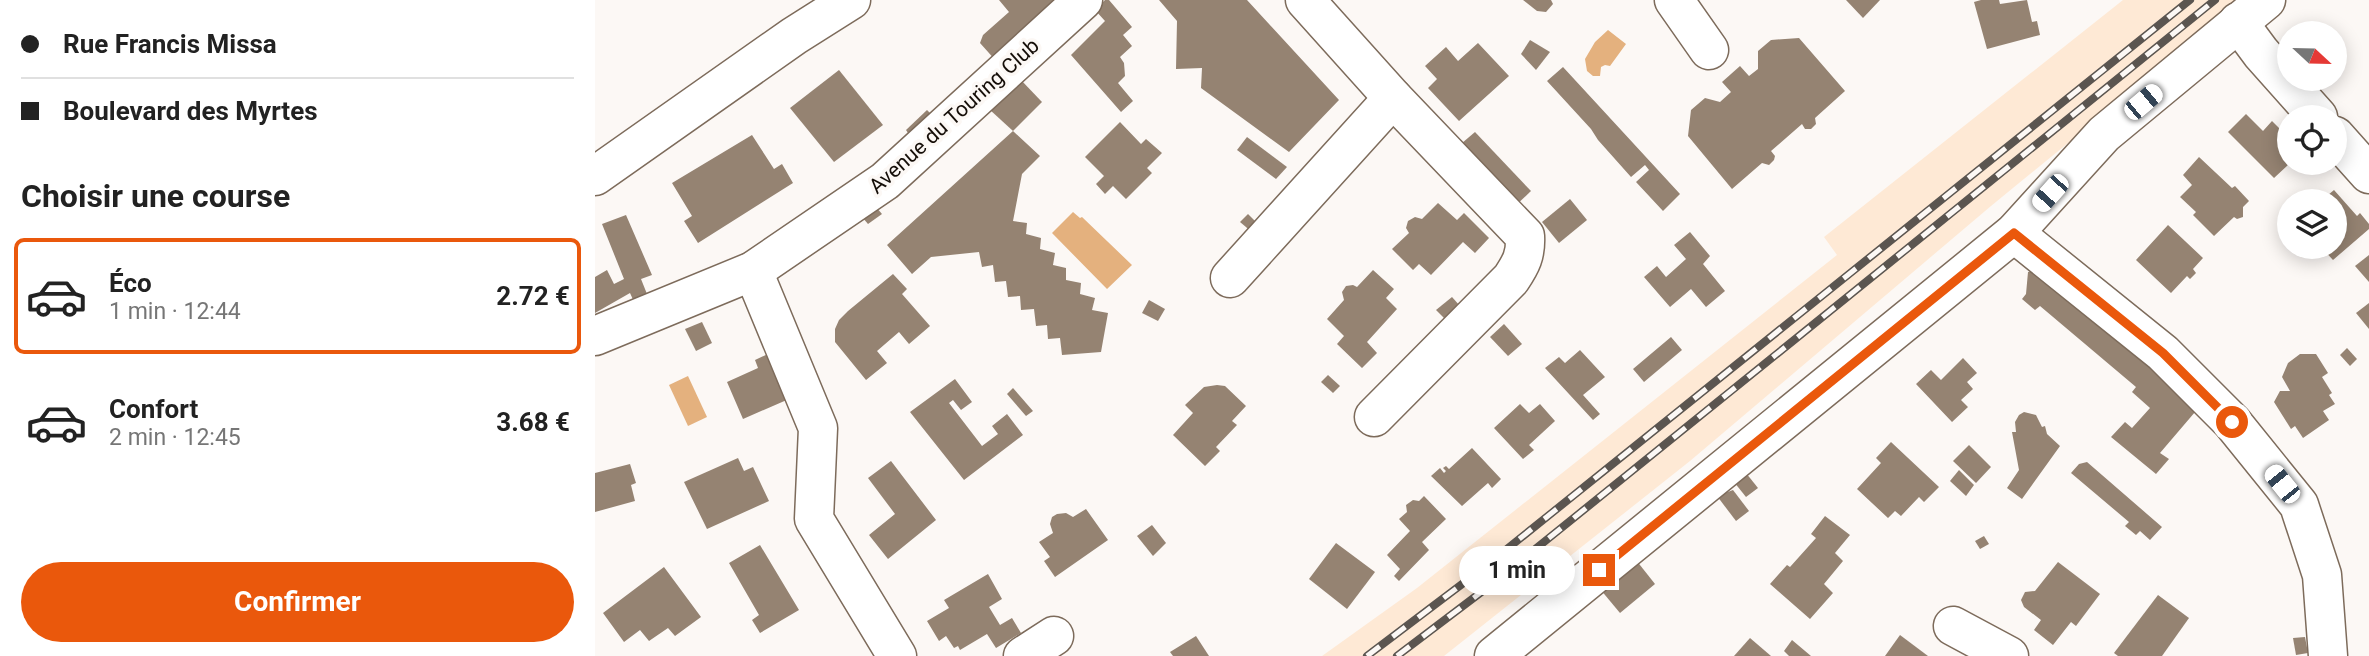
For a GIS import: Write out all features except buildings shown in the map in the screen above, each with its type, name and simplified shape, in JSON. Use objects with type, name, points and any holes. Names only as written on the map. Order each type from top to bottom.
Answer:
[{"type":"street","points":[[595,144],[805,0]]},
{"type":"street","points":[[595,176],[794,36],[851,0]]},
{"type":"street","name":"Avenue du Touring Club","points":[[595,336],[753,271],[885,181],[1083,0]]},
{"type":"street","points":[[1305,0],[1393,99],[1525,236],[1523,262],[1511,279],[1374,417]]},
{"type":"street","points":[[1674,0],[1709,50]]},
{"type":"street","points":[[1494,656],[2014,233],[2104,134],[2252,11],[2260,53],[2307,105]]},
{"type":"street","points":[[1230,278],[1393,99]]},
{"type":"street","points":[[2347,149],[2369,174]]},
{"type":"street","points":[[2014,233],[2163,353],[2232,422],[2299,505],[2322,576],[2328,656]]},
{"type":"street","points":[[753,271],[818,428],[814,519],[897,656]]},
{"type":"street","points":[[1953,626],[2009,656]]},
{"type":"shaded area","points":[[2123,0],[2243,0],[1991,206],[1690,461],[1444,656],[1322,656],[1417,588],[1837,255],[1824,237]]},
{"type":"shaded area","points":[[1608,30],[1626,44],[1610,66],[1601,67],[1600,76],[1593,76],[1587,71],[1585,59],[1595,42]]},
{"type":"shaded area","points":[[1073,212],[1082,217],[1132,265],[1107,289],[1052,233]]},
{"type":"shaded area","points":[[688,376],[707,417],[688,426],[669,385]]},
{"type":"railway","points":[[1367,656],[1482,569],[2190,0]]},
{"type":"railway","points":[[1397,656],[1492,584],[2215,0]]},
{"type":"route","points":[[1599,570],[2014,233],[2163,353],[2232,422]]}]
